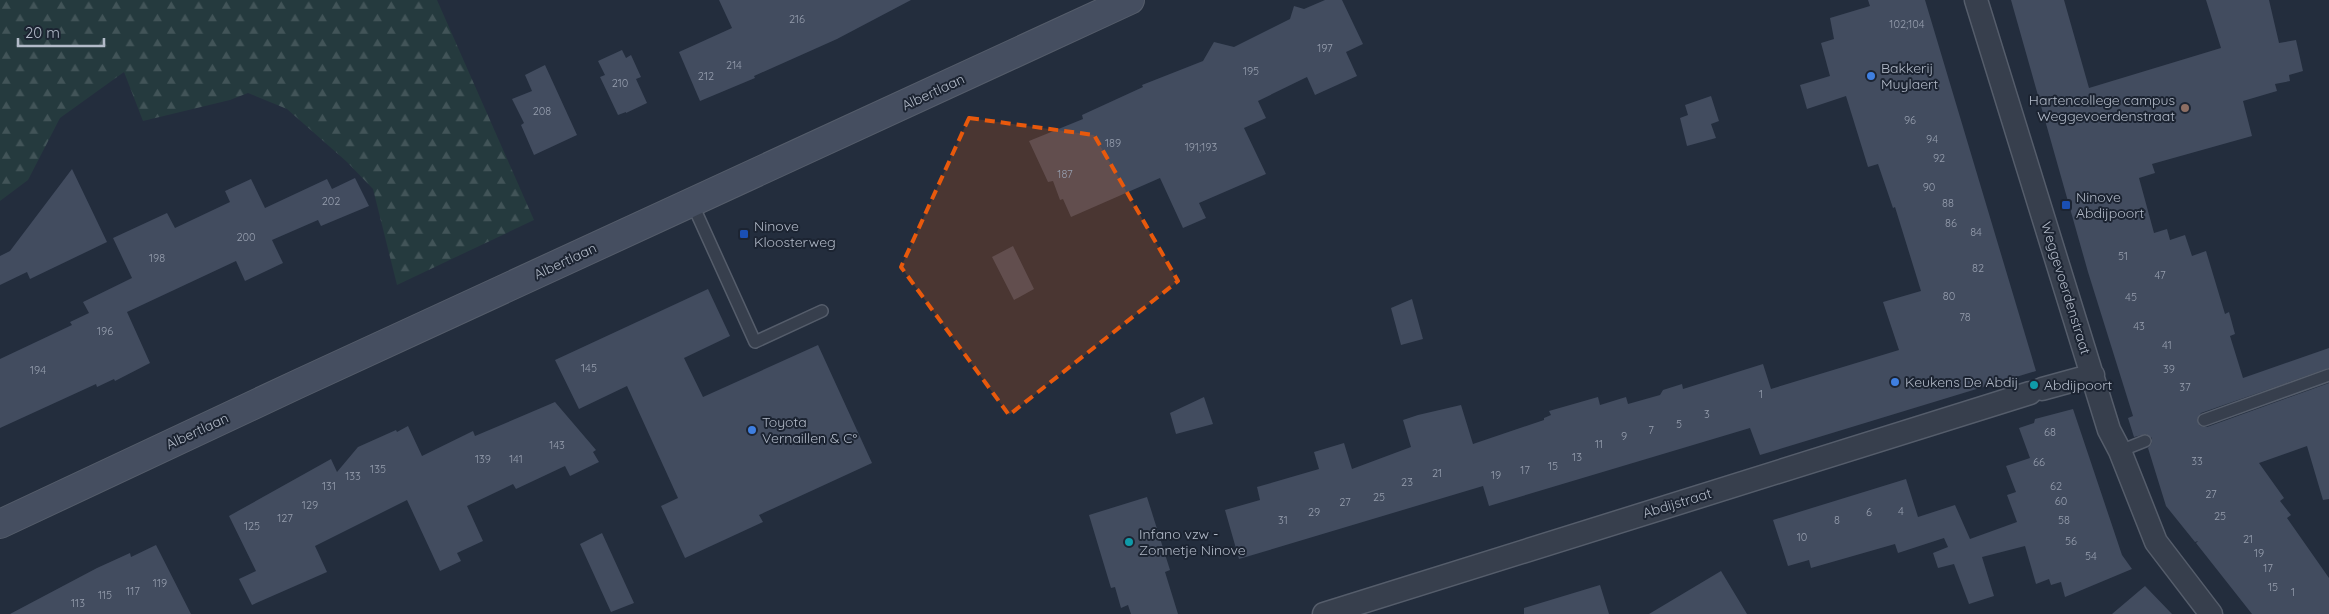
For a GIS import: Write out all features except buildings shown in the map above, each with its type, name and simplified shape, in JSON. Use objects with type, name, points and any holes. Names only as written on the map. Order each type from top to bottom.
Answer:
[{"type":"main road","name":"Albertlaan","points":[[0,524],[1130,0]]},
{"type":"street","name":"Weggevoerdenstraat","points":[[1976,0],[2109,430],[2120,451],[2156,542],[2190,589],[2211,614]]},
{"type":"street","name":"Abdijstraat","points":[[1324,614],[2036,391],[2093,375]]},
{"type":"lane","points":[[692,202],[755,342],[822,311]]},
{"type":"lane","points":[[2204,420],[2329,375]]},
{"type":"lane","points":[[2120,451],[2146,441]]},
{"type":"highlighted area","points":[[969,118],[1094,135],[1178,281],[1009,415],[901,267]]},
{"type":"green space","points":[[0,0],[437,0],[534,220],[397,285],[373,189],[347,162],[287,109],[248,93],[230,100],[143,121],[124,72],[60,118],[28,180],[0,201]]},
{"type":"place","name":"Bakkerij Muylaert","points":[[1871,76]]},
{"type":"place","name":"Hartencollege campus Weggevoerdenstraat","points":[[2185,108]]},
{"type":"place","name":"Ninove Abdijpoort","points":[[2066,205]]},
{"type":"place","name":"Ninove Kloosterweg","points":[[744,234]]},
{"type":"place","name":"Keukens De Abdij","points":[[1895,382]]},
{"type":"place","name":"Abdijpoort","points":[[2034,385]]},
{"type":"place","name":"Toyota Vernaillen & C°","points":[[752,430]]},
{"type":"place","name":"Infano vzw - Zonnetje Ninove","points":[[1129,542]]}]
